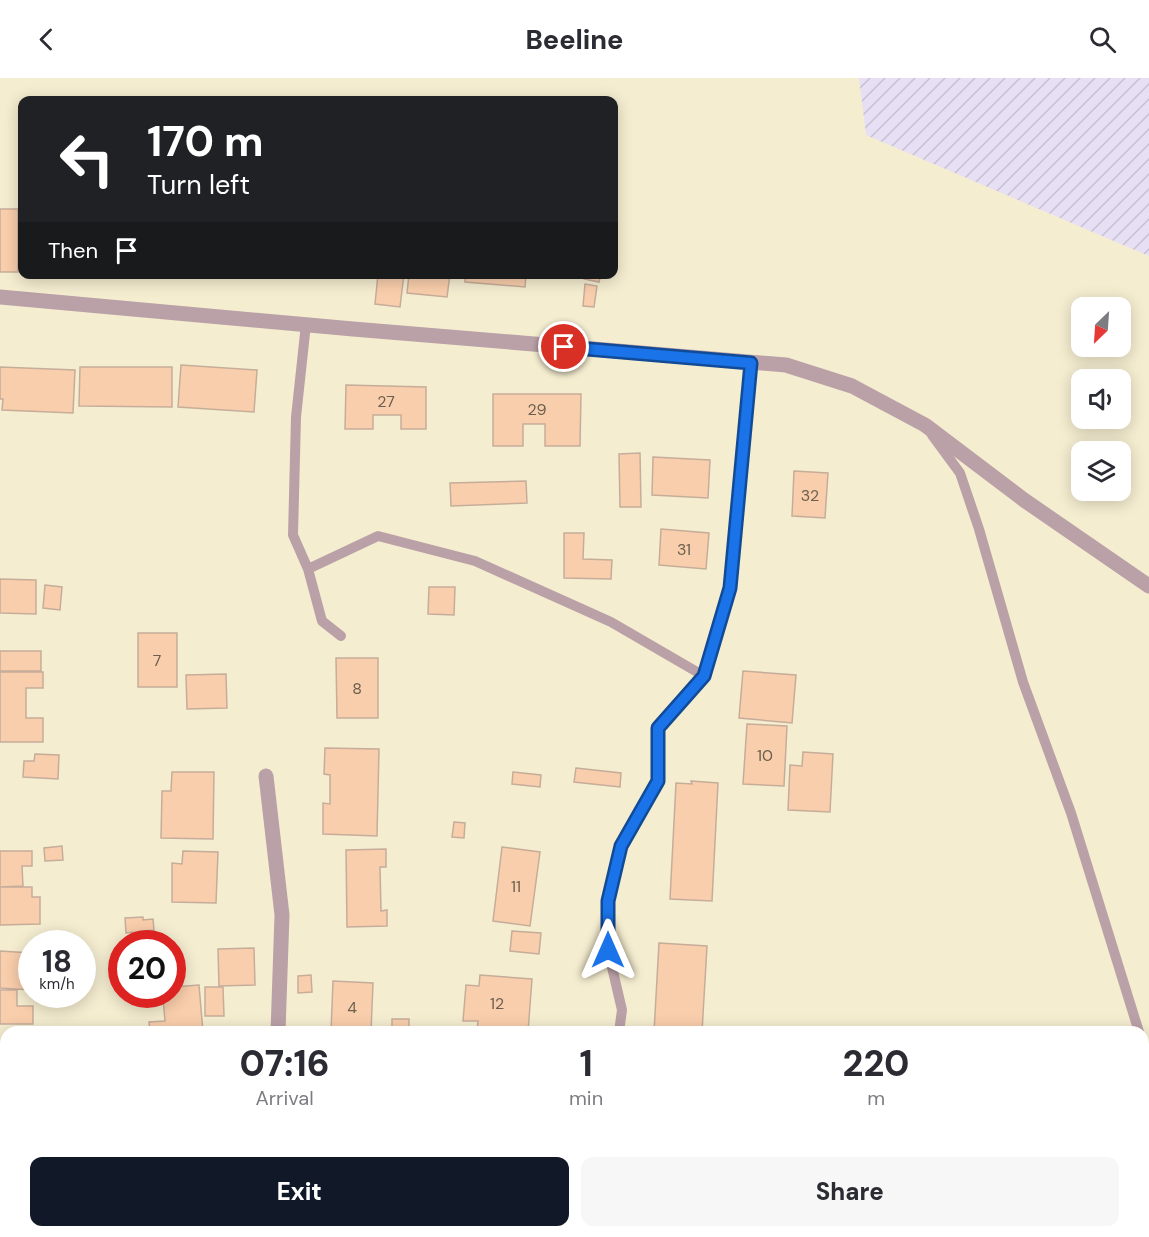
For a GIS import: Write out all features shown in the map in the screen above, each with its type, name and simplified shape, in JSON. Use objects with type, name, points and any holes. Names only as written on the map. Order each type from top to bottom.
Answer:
[{"type":"street","points":[[0,297],[786,365],[852,386],[925,425],[1024,500],[1149,586]]},
{"type":"street","points":[[266,776],[282,915],[278,1026]]},
{"type":"lane","points":[[306,324],[296,417],[293,535],[308,568],[322,621],[341,636]]},
{"type":"lane","points":[[620,1026],[622,1010],[608,950],[608,901],[621,846],[658,781],[658,728],[704,676],[730,588],[751,363]]},
{"type":"lane","points":[[925,425],[960,473],[979,529],[1023,682],[1071,813],[1137,1026]]},
{"type":"lane","points":[[308,568],[378,536],[476,561],[611,622],[704,676]]},
{"type":"shaded area","points":[[859,78],[1149,78],[1149,256],[866,135]]},
{"type":"building","points":[[0,209],[18,209],[18,272],[0,272]]},
{"type":"building","points":[[378,279],[403,279],[400,307],[375,304]]},
{"type":"building","points":[[408,279],[449,279],[447,297],[407,293]]},
{"type":"building","points":[[465,279],[526,279],[525,287],[465,282]]},
{"type":"building","points":[[584,279],[600,279],[599,282]]},
{"type":"building","points":[[585,284],[597,286],[594,307],[583,306]]},
{"type":"building","points":[[181,365],[257,370],[254,412],[178,407]]},
{"type":"building","points":[[0,367],[75,370],[73,413],[2,410]]},
{"type":"building","points":[[80,367],[172,367],[172,407],[79,406]]},
{"type":"building","points":[[346,385],[426,387],[426,429],[401,429],[401,415],[373,415],[373,429],[345,429]]},
{"type":"building","points":[[493,394],[581,394],[580,446],[545,446],[545,424],[523,424],[523,446],[493,446]]},
{"type":"building","points":[[640,453],[641,507],[620,507],[619,454]]},
{"type":"building","points":[[653,457],[710,460],[708,498],[652,495]]},
{"type":"building","points":[[794,471],[828,473],[825,518],[792,516]]},
{"type":"building","points":[[526,481],[527,503],[451,506],[450,483]]},
{"type":"building","points":[[661,529],[709,533],[706,569],[659,565]]},
{"type":"building","points":[[564,533],[584,533],[583,559],[612,560],[611,579],[564,578]]},
{"type":"building","points":[[0,579],[36,580],[36,614],[0,613]]},
{"type":"building","points":[[45,585],[62,587],[60,610],[43,608]]},
{"type":"building","points":[[429,587],[455,587],[454,615],[428,614]]},
{"type":"building","points":[[138,633],[177,633],[177,687],[138,687]]},
{"type":"building","points":[[0,651],[41,651],[41,671],[0,671]]},
{"type":"building","points":[[336,658],[378,658],[378,718],[337,718]]},
{"type":"building","points":[[743,671],[796,675],[792,723],[739,718]]},
{"type":"building","points":[[0,672],[43,672],[43,688],[26,688],[26,718],[43,718],[43,742],[0,742]]},
{"type":"building","points":[[226,674],[227,708],[187,709],[186,675]]},
{"type":"building","points":[[747,724],[787,726],[784,786],[743,784]]},
{"type":"building","points":[[325,748],[379,749],[377,836],[323,834],[323,803],[330,804],[330,775],[324,774]]},
{"type":"building","points":[[803,752],[833,754],[830,812],[788,810],[790,765],[802,766]]},
{"type":"building","points":[[35,754],[59,755],[58,779],[23,777],[24,761],[34,761]]},
{"type":"building","points":[[576,768],[621,773],[620,787],[574,782]]},
{"type":"building","points":[[172,772],[214,772],[213,839],[161,838],[162,791],[171,791]]},
{"type":"building","points":[[513,772],[541,775],[540,787],[512,784]]},
{"type":"building","points":[[691,781],[718,783],[712,901],[670,899],[676,783],[692,784]]},
{"type":"building","points":[[454,822],[465,823],[464,838],[452,837]]},
{"type":"building","points":[[62,846],[63,860],[45,861],[44,848]]},
{"type":"building","points":[[502,847],[540,852],[530,926],[493,921]]},
{"type":"building","points":[[386,849],[386,867],[380,867],[381,911],[387,910],[387,926],[347,927],[346,850]]},
{"type":"building","points":[[0,851],[32,851],[32,866],[22,866],[23,886],[0,887]]},
{"type":"building","points":[[183,851],[218,852],[216,903],[172,902],[172,863],[182,864]]},
{"type":"building","points":[[0,887],[32,887],[32,897],[40,897],[40,924],[0,925]]},
{"type":"building","points":[[125,918],[153,919],[154,930],[126,930]]},
{"type":"building","points":[[512,931],[541,933],[539,954],[510,951]]},
{"type":"building","points":[[659,943],[707,946],[702,1026],[654,1026]]},
{"type":"building","points":[[254,948],[255,985],[219,986],[218,949]]},
{"type":"building","points":[[0,951],[18,952],[18,989],[0,988]]},
{"type":"building","points":[[311,975],[312,992],[298,993],[298,976]]},
{"type":"building","points":[[480,975],[532,979],[528,1026],[478,1026],[478,1021],[463,1021],[466,985],[479,986]]},
{"type":"building","points":[[333,981],[373,983],[371,1026],[331,1026]]},
{"type":"building","points":[[199,985],[202,1026],[149,1026],[149,1022],[165,1021],[164,1008],[186,1008],[186,986]]},
{"type":"building","points":[[205,987],[223,987],[224,1016],[205,1016]]},
{"type":"building","points":[[0,990],[17,990],[18,1008],[33,1008],[33,1024],[0,1024]]},
{"type":"building","points":[[392,1019],[409,1019],[409,1026],[392,1026]]},
{"type":"route","points":[[564,347],[751,363],[730,588],[704,676],[658,728],[658,781],[621,846],[608,901],[608,950]]}]
